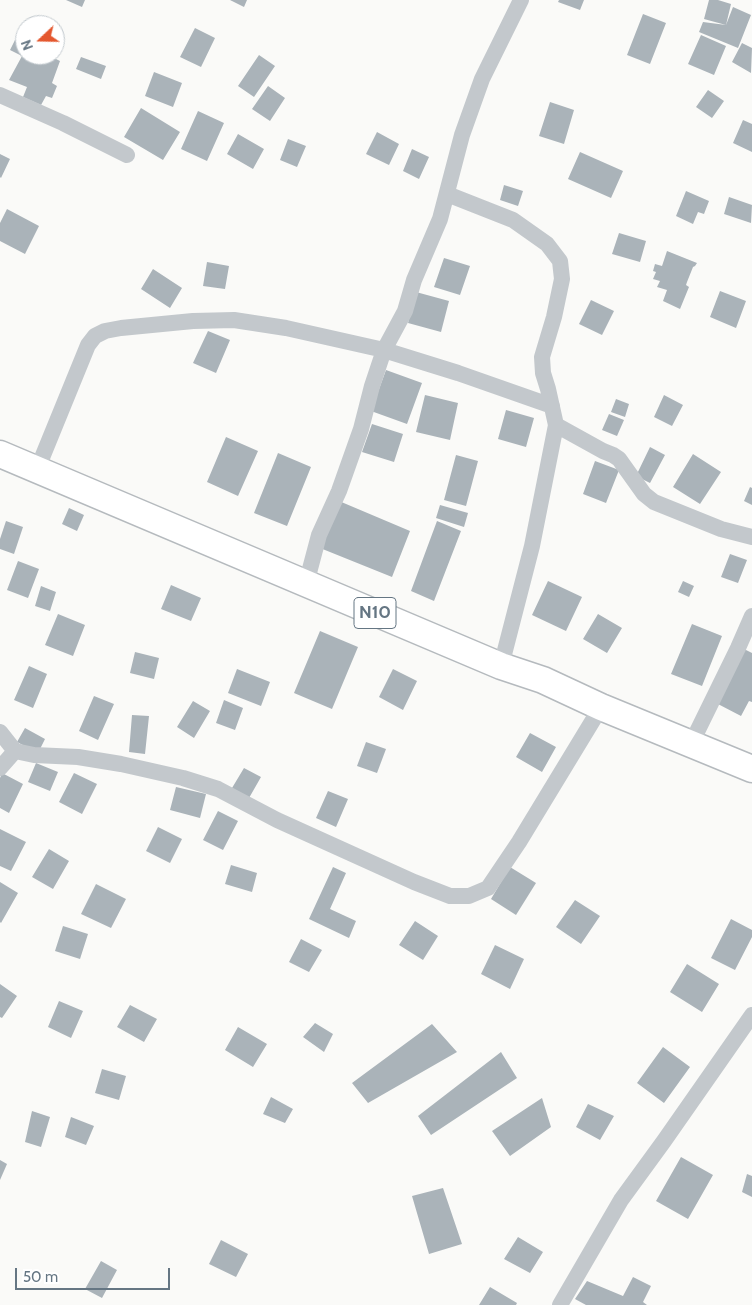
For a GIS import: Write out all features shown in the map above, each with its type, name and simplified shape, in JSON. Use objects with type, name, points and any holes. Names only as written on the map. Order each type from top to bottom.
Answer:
[{"type":"main road","name":"N10","points":[[0,454],[501,666],[543,680],[752,769]]},
{"type":"street","points":[[306,584],[319,535],[339,491],[361,429],[384,350],[405,312],[414,280],[440,219],[462,135],[482,80],[521,0]]},
{"type":"street","points":[[0,95],[64,123],[127,155]]},
{"type":"street","points":[[447,194],[513,220],[546,244],[560,261],[562,280],[554,317],[542,357],[542,373],[548,389],[556,425],[532,546],[501,666]]},
{"type":"street","points":[[37,470],[88,345],[95,336],[104,331],[150,325],[234,320],[286,328],[384,350],[458,373],[552,406]]},
{"type":"street","points":[[556,425],[619,459],[644,494],[654,502],[721,529],[752,538]]},
{"type":"street","points":[[691,744],[752,616]]},
{"type":"street","points":[[0,732],[15,751],[34,755],[78,758],[121,764],[182,778],[218,789],[277,820],[414,882],[450,896],[469,896],[488,888],[519,842],[601,706]]},
{"type":"street","points":[[0,768],[15,751]]},
{"type":"street","points":[[560,1305],[620,1200],[752,1016]]},
{"type":"building","points":[[66,0],[85,0],[82,7]]},
{"type":"building","points":[[230,0],[247,0],[244,7]]},
{"type":"building","points":[[559,0],[584,0],[580,10],[558,2]]},
{"type":"building","points":[[709,0],[718,0],[731,4],[726,25],[704,19]]},
{"type":"building","points":[[733,7],[751,15],[738,48],[699,32],[703,22],[726,25]]},
{"type":"building","points":[[643,14],[666,23],[650,64],[627,55]]},
{"type":"building","points":[[195,28],[215,38],[201,67],[180,57]]},
{"type":"building","points":[[701,35],[726,46],[714,75],[688,64]]},
{"type":"building","points":[[15,40],[15,52],[10,50]]},
{"type":"building","points":[[742,43],[752,48],[751,73],[732,62]]},
{"type":"building","points":[[259,55],[275,66],[254,97],[238,86]]},
{"type":"building","points":[[81,57],[106,66],[101,79],[76,69]]},
{"type":"building","points":[[17,65],[59,65],[52,83],[57,86],[52,98],[46,96],[41,105],[23,97],[27,87],[9,80]]},
{"type":"building","points":[[154,72],[182,83],[173,107],[145,96]]},
{"type":"building","points":[[268,86],[285,98],[270,121],[252,109]]},
{"type":"building","points":[[708,90],[724,101],[712,118],[696,107]]},
{"type":"building","points":[[550,102],[574,110],[564,144],[539,136]]},
{"type":"building","points":[[141,108],[180,132],[163,160],[124,137]]},
{"type":"building","points":[[198,111],[224,123],[207,161],[181,149]]},
{"type":"building","points":[[743,120],[752,124],[752,152],[733,143]]},
{"type":"building","points":[[377,132],[399,144],[389,165],[366,154]]},
{"type":"building","points":[[238,134],[264,149],[253,169],[227,154]]},
{"type":"building","points":[[288,139],[306,146],[297,167],[280,160]]},
{"type":"building","points":[[412,149],[429,157],[419,179],[403,171]]},
{"type":"building","points":[[580,152],[623,171],[611,198],[568,179]]},
{"type":"building","points":[[0,154],[10,159],[1,178],[0,177]]},
{"type":"building","points":[[504,185],[523,191],[518,206],[500,200]]},
{"type":"building","points":[[686,191],[709,201],[704,214],[698,212],[693,224],[676,216]]},
{"type":"building","points":[[729,197],[752,205],[751,223],[724,214]]},
{"type":"building","points":[[7,209],[39,226],[25,254],[0,241],[0,223]]},
{"type":"building","points":[[619,233],[646,241],[640,262],[612,254]]},
{"type":"building","points":[[667,251],[697,263],[693,267],[687,282],[686,285],[689,287],[680,309],[663,301],[667,290],[657,287],[660,281],[653,279],[656,272],[653,271],[655,264],[662,266]]},
{"type":"building","points":[[444,258],[470,266],[460,295],[434,287]]},
{"type":"building","points":[[207,262],[229,266],[225,289],[203,286]]},
{"type":"building","points":[[153,269],[182,288],[170,308],[141,289]]},
{"type":"building","points":[[720,291],[746,301],[736,328],[710,317]]},
{"type":"building","points":[[416,292],[449,301],[441,332],[408,323]]},
{"type":"building","points":[[591,300],[614,311],[602,335],[579,324]]},
{"type":"building","points":[[208,331],[230,340],[216,373],[193,363]]},
{"type":"building","points":[[386,370],[422,383],[407,424],[371,411]]},
{"type":"building","points":[[425,395],[458,403],[450,440],[416,432]]},
{"type":"building","points":[[664,395],[683,405],[672,426],[654,417]]},
{"type":"building","points":[[616,399],[629,404],[625,417],[611,412]]},
{"type":"building","points":[[506,410],[534,418],[526,447],[498,439]]},
{"type":"building","points":[[609,414],[624,420],[617,436],[602,430]]},
{"type":"building","points":[[372,424],[403,434],[394,462],[362,452]]},
{"type":"building","points":[[226,437],[258,451],[238,496],[207,482]]},
{"type":"building","points":[[650,447],[665,455],[650,483],[636,476]]},
{"type":"building","points":[[278,453],[311,467],[287,526],[254,513]]},
{"type":"building","points":[[693,454],[721,472],[700,504],[673,487]]},
{"type":"building","points":[[456,455],[478,461],[466,506],[444,500]]},
{"type":"building","points":[[595,461],[619,470],[606,503],[583,494]]},
{"type":"building","points":[[750,487],[752,488],[752,505],[744,501]]},
{"type":"building","points":[[339,501],[410,531],[392,577],[320,548]]},
{"type":"building","points":[[440,505],[468,513],[464,527],[436,518]]},
{"type":"building","points":[[69,508],[84,515],[77,531],[62,524]]},
{"type":"building","points":[[6,521],[23,527],[14,554],[0,549],[0,539]]},
{"type":"building","points":[[437,521],[461,531],[434,601],[411,591]]},
{"type":"building","points":[[730,554],[747,560],[738,583],[721,577]]},
{"type":"building","points":[[18,561],[39,569],[28,598],[7,590]]},
{"type":"building","points":[[548,581],[582,597],[566,631],[532,615]]},
{"type":"building","points":[[683,581],[694,586],[689,597],[678,592]]},
{"type":"building","points":[[171,585],[201,598],[191,621],[161,609]]},
{"type":"building","points":[[41,586],[56,592],[50,611],[35,606]]},
{"type":"building","points":[[58,614],[85,625],[73,656],[45,645]]},
{"type":"building","points":[[598,614],[622,628],[607,653],[583,639]]},
{"type":"building","points":[[692,624],[722,636],[702,686],[671,674]]},
{"type":"building","points":[[320,631],[358,647],[332,709],[294,693]]},
{"type":"building","points":[[744,649],[752,653],[752,702],[749,701],[741,716],[716,703]]},
{"type":"building","points":[[135,652],[159,658],[154,679],[130,673]]},
{"type":"building","points":[[29,666],[47,674],[33,708],[14,700]]},
{"type":"building","points":[[237,669],[270,682],[261,706],[228,693]]},
{"type":"building","points":[[393,669],[417,681],[403,710],[379,697]]},
{"type":"building","points":[[94,696],[114,704],[98,740],[79,731]]},
{"type":"building","points":[[224,700],[243,708],[235,730],[216,723]]},
{"type":"building","points":[[193,701],[210,711],[194,738],[177,727]]},
{"type":"building","points":[[132,715],[149,716],[145,754],[129,752]]},
{"type":"building","points":[[25,728],[45,739],[38,753],[17,742]]},
{"type":"building","points":[[530,733],[556,747],[542,772],[516,757]]},
{"type":"building","points":[[366,742],[386,749],[377,773],[357,766]]},
{"type":"building","points":[[36,763],[58,772],[50,791],[28,782]]},
{"type":"building","points":[[244,768],[261,777],[249,798],[232,788]]},
{"type":"building","points":[[2,773],[23,784],[9,813],[0,808],[0,778]]},
{"type":"building","points":[[74,773],[97,784],[82,814],[59,802]]},
{"type":"building","points":[[176,787],[206,794],[200,818],[170,810]]},
{"type":"building","points":[[328,791],[348,799],[336,827],[316,818]]},
{"type":"building","points":[[218,811],[238,821],[223,850],[203,840]]},
{"type":"building","points":[[158,827],[182,839],[170,863],[146,851]]},
{"type":"building","points":[[0,829],[26,842],[11,871],[0,866]]},
{"type":"building","points":[[49,849],[69,861],[53,889],[32,877]]},
{"type":"building","points":[[231,865],[257,873],[252,892],[225,884]]},
{"type":"building","points":[[333,867],[346,873],[330,909],[356,921],[349,938],[309,919]]},
{"type":"building","points":[[510,867],[536,883],[516,915],[491,899]]},
{"type":"building","points":[[0,882],[18,893],[1,923],[0,922]]},
{"type":"building","points":[[96,884],[126,899],[111,928],[81,914]]},
{"type":"building","points":[[575,900],[600,916],[581,944],[556,927]]},
{"type":"building","points":[[731,919],[752,930],[752,937],[735,970],[711,958]]},
{"type":"building","points":[[415,921],[438,936],[423,960],[399,945]]},
{"type":"building","points":[[63,926],[88,934],[80,959],[55,951]]},
{"type":"building","points":[[301,939],[322,950],[309,972],[289,962]]},
{"type":"building","points":[[495,945],[524,959],[510,989],[481,974]]},
{"type":"building","points":[[687,964],[719,984],[702,1012],[670,992]]},
{"type":"building","points":[[0,984],[17,996],[2,1018],[0,1017]]},
{"type":"building","points":[[59,1001],[83,1011],[71,1038],[48,1027]]},
{"type":"building","points":[[130,1005],[157,1019],[144,1042],[117,1027]]},
{"type":"building","points":[[315,1023],[333,1034],[324,1052],[303,1037]]},
{"type":"building","points":[[432,1024],[457,1052],[368,1103],[352,1083]]},
{"type":"building","points":[[238,1027],[267,1044],[253,1067],[225,1050]]},
{"type":"building","points":[[663,1047],[690,1067],[664,1103],[637,1083]]},
{"type":"building","points":[[501,1052],[517,1078],[431,1135],[418,1116]]},
{"type":"building","points":[[102,1069],[126,1076],[119,1100],[95,1093]]},
{"type":"building","points":[[271,1097],[293,1109],[285,1123],[263,1114]]},
{"type":"building","points":[[542,1098],[551,1127],[510,1156],[492,1131]]},
{"type":"building","points":[[588,1104],[614,1116],[600,1140],[576,1127]]},
{"type":"building","points":[[32,1111],[50,1117],[41,1147],[25,1142]]},
{"type":"building","points":[[71,1117],[94,1126],[86,1145],[65,1137]]},
{"type":"building","points":[[681,1157],[713,1175],[688,1219],[656,1201]]},
{"type":"building","points":[[0,1160],[7,1164],[0,1180]]},
{"type":"building","points":[[747,1174],[752,1176],[752,1197],[742,1192]]},
{"type":"building","points":[[443,1188],[462,1244],[429,1254],[412,1196]]},
{"type":"building","points":[[518,1237],[543,1252],[530,1273],[504,1259]]},
{"type":"building","points":[[221,1240],[248,1254],[236,1277],[209,1264]]},
{"type":"building","points":[[101,1261],[117,1270],[102,1298],[85,1289]]},
{"type":"building","points":[[633,1277],[651,1286],[643,1302],[647,1305],[586,1305],[575,1299],[587,1281],[623,1296]]},
{"type":"building","points":[[490,1287],[517,1303],[516,1305],[479,1305]]}]
